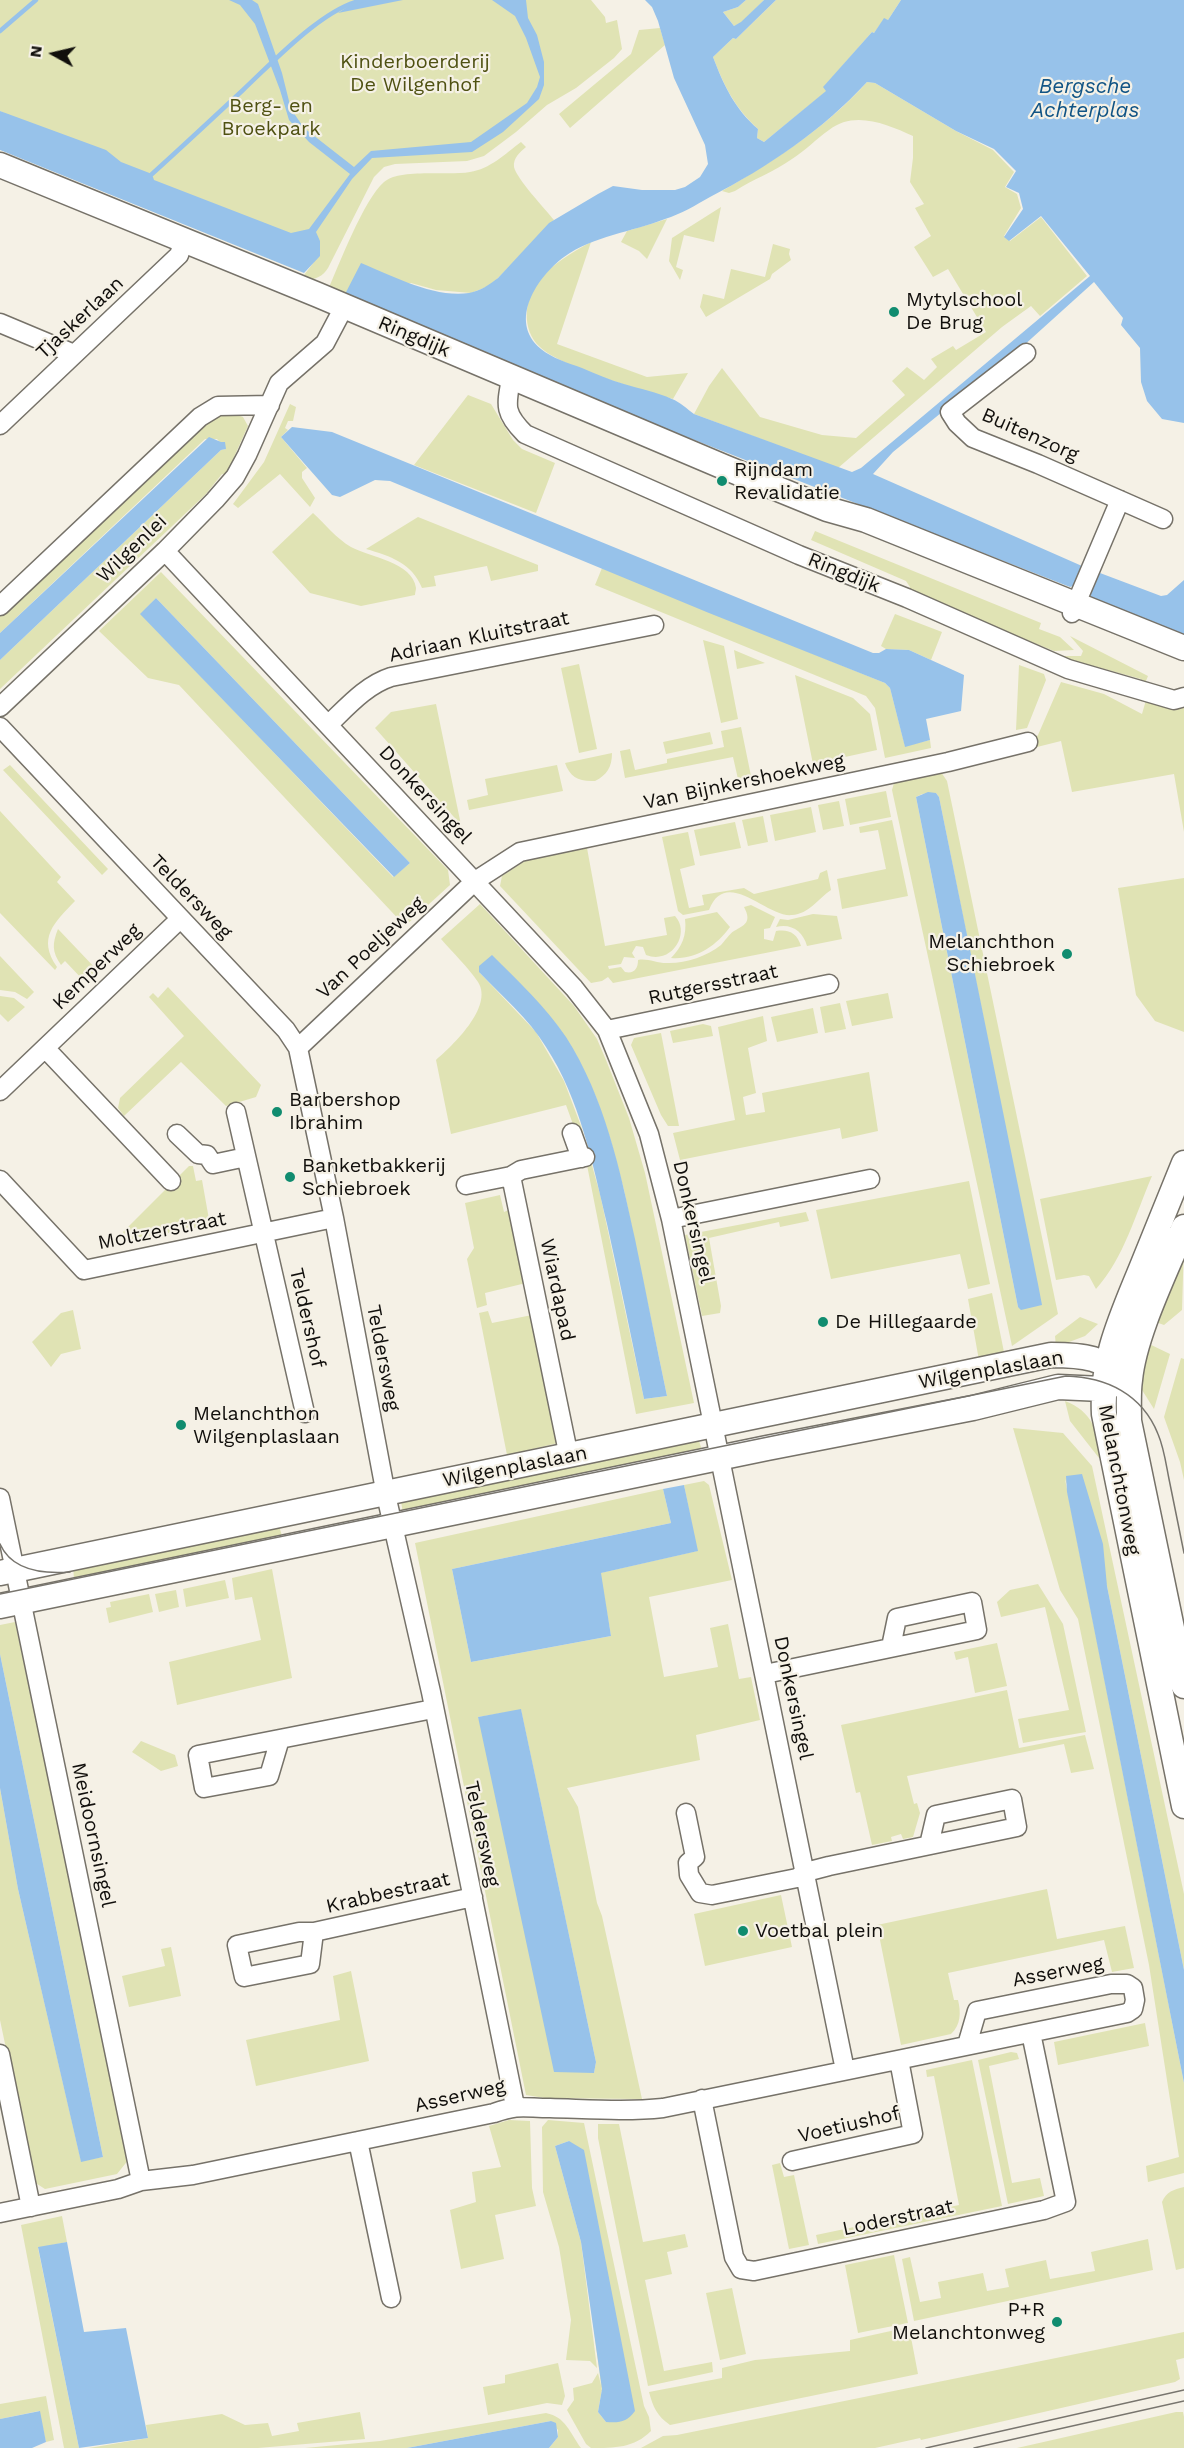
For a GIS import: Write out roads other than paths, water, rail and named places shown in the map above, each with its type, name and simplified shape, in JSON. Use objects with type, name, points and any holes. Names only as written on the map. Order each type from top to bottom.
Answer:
[{"type":"street","name":"Ringdijk","points":[[0,165],[344,307],[509,389],[827,509],[866,520],[1184,648]]},
{"type":"street","name":"Tjaskerlaan","points":[[0,425],[179,255],[184,240]]},
{"type":"street","name":"Wilgenlei","points":[[0,706],[165,550],[235,477],[279,383],[328,339],[344,307]]},
{"type":"street","points":[[0,323],[74,354]]},
{"type":"street","name":"Buitenzorg","points":[[1026,353],[950,412],[957,423],[973,438],[1163,519]]},
{"type":"street","name":"Ringdijk","points":[[509,389],[512,421],[525,434],[799,555],[907,598],[1068,669],[1174,700],[1184,697]]},
{"type":"street","points":[[0,606],[200,417],[218,406],[270,405]]},
{"type":"street","points":[[1076,604],[1120,500]]},
{"type":"street","name":"Donkersingel","points":[[165,550],[574,988],[607,1029],[649,1134],[671,1219],[718,1459],[765,1674],[845,2070]]},
{"type":"street","name":"Ringdijk","points":[[1076,604],[1184,660]]},
{"type":"street","name":"Adriaan Kluitstraat","points":[[328,725],[377,681],[654,625]]},
{"type":"street","name":"Teldersweg","points":[[0,727],[286,1030],[298,1048],[334,1218],[386,1495],[473,1897],[515,2106]]},
{"type":"street","name":"Van Bijnkershoekweg","points":[[475,881],[520,852],[948,762],[1028,742]]},
{"type":"street","name":"Van Poeljeweg","points":[[298,1048],[475,881]]},
{"type":"street","name":"Kemperweg","points":[[0,1091],[180,919]]},
{"type":"street","name":"Rutgersstraat","points":[[607,1029],[829,984]]},
{"type":"street","points":[[45,1048],[171,1181]]},
{"type":"street","name":"Teldershof","points":[[236,1112],[305,1413]]},
{"type":"street","points":[[466,1185],[511,1176],[521,1170],[583,1158],[572,1133]]},
{"type":"street","points":[[177,1134],[198,1154],[207,1155],[213,1164],[246,1157]]},
{"type":"street","name":"Melanchtonweg","points":[[1184,1163],[1118,1326],[1107,1362],[1102,1389],[1104,1414],[1184,1806]]},
{"type":"street","name":"Wiardapad","points":[[511,1176],[568,1457]]},
{"type":"street","points":[[671,1219],[870,1179]]},
{"type":"street","name":"Moltzerstraat","points":[[0,1180],[84,1270],[334,1218]]},
{"type":"street","name":"Melanchtonweg","points":[[1184,1227],[1140,1336],[1130,1378],[1129,1421],[1184,1686]]},
{"type":"street","name":"Wilgenplaslaan","points":[[8,1572],[1051,1355],[1078,1355],[1107,1362],[1130,1378]]},
{"type":"street","name":"Wilgenplaslaan","points":[[11,1604],[974,1408],[1058,1387],[1102,1389],[1130,1378]]},
{"type":"street","name":"Meidoornsingel","points":[[0,1498],[11,1604],[141,2181]]},
{"type":"street","points":[[765,1674],[891,1647]]},
{"type":"street","points":[[280,1739],[433,1708]]},
{"type":"street","points":[[686,1813],[695,1857],[688,1863],[689,1875],[700,1893],[712,1895],[796,1878],[806,1872],[1017,1827],[1012,1799],[936,1815],[929,1845]]},
{"type":"street","name":"Krabbestraat","points":[[314,1932],[473,1897]]},
{"type":"street","name":"Asserweg","points":[[0,2213],[118,2189],[141,2181],[194,2175],[494,2113],[515,2106],[639,2111],[899,2060],[1126,2013],[1133,2009],[1135,2000],[1133,1988],[1127,1984],[1111,1984],[977,2011],[967,2045]]},
{"type":"street","name":"Loderstraat","points":[[702,2099],[734,2257],[741,2269],[754,2271],[1044,2210],[1066,2202],[1031,2033]]},
{"type":"street","points":[[0,2054],[31,2207]]},
{"type":"street","name":"Voetiushof","points":[[792,2161],[914,2134],[899,2060]]},
{"type":"street","points":[[358,2141],[391,2298]]},
{"type":"water","points":[[229,0],[252,0],[258,4],[282,73],[291,109],[304,128],[354,167],[371,151],[471,142],[527,103],[540,77],[526,38],[515,16],[492,0],[526,0],[528,18],[537,35],[544,62],[544,85],[539,99],[503,132],[472,152],[372,158],[352,179],[316,232],[320,241],[320,256],[304,273],[0,150],[0,111],[106,150],[121,162],[152,174],[154,180],[291,233],[309,229],[350,174],[309,142],[289,120],[255,24],[240,5]]},
{"type":"water","points":[[358,0],[403,0],[338,13]]},
{"type":"water","name":"Bergsche Achterplas","points":[[645,0],[746,0],[738,7],[723,12],[734,26],[764,0],[776,0],[736,39],[733,38],[713,57],[731,96],[758,129],[757,138],[764,142],[826,91],[823,87],[872,32],[874,33],[884,18],[888,20],[901,0],[1184,0],[1184,423],[1162,419],[1147,401],[1141,382],[1140,348],[1121,325],[1123,318],[1094,282],[1022,347],[893,452],[873,474],[1082,566],[1079,584],[1070,587],[656,425],[343,298],[361,263],[427,289],[455,294],[477,291],[498,278],[549,223],[613,186],[642,190],[675,190],[685,187],[700,177],[708,164],[705,145],[674,78],[652,7]],"holes":[[[867,82],[875,83],[956,131],[994,149],[1016,171],[1006,187],[1019,193],[1023,209],[1004,237],[1009,241],[1041,216],[1090,276],[861,468],[852,472],[694,414],[678,402],[654,392],[614,381],[555,358],[541,349],[531,338],[526,313],[530,300],[545,275],[564,257],[600,239],[677,215],[732,185],[774,160],[813,132]]]},
{"type":"water","points":[[292,427],[332,432],[873,653],[886,649],[909,650],[964,675],[961,711],[926,719],[930,740],[905,747],[890,688],[885,683],[390,481],[375,480],[340,497],[332,495],[281,437]]},
{"type":"water","points":[[209,437],[225,442],[226,449],[221,450],[0,660],[0,633]]},
{"type":"water","points":[[1100,573],[1161,596],[1167,595],[1184,580],[1184,635],[1091,597],[1091,583]]},
{"type":"water","points":[[156,598],[410,863],[394,877],[140,614]]},
{"type":"water","points":[[928,792],[936,793],[939,797],[1042,1305],[1021,1310],[1018,1307],[916,797]]},
{"type":"water","points":[[492,955],[550,1015],[566,1037],[580,1060],[601,1110],[610,1135],[635,1239],[667,1396],[644,1399],[607,1224],[591,1156],[577,1110],[558,1067],[539,1037],[523,1017],[479,972],[479,966]]},
{"type":"water","points":[[1082,1474],[1103,1544],[1107,1586],[1184,1970],[1184,2083],[1067,1492],[1066,1476]]},
{"type":"water","points":[[684,1485],[698,1551],[601,1573],[611,1636],[471,1662],[452,1569],[671,1523],[663,1489]]},
{"type":"water","points":[[0,1654],[103,2157],[81,2162],[18,1889],[0,1788]]},
{"type":"water","points":[[521,1709],[596,2062],[594,2073],[554,2072],[478,1717]]},
{"type":"water","points":[[569,2141],[584,2150],[635,2411],[629,2418],[619,2422],[606,2422],[598,2412],[602,2389],[581,2242],[555,2146]]},
{"type":"water","points":[[67,2242],[84,2332],[126,2328],[148,2438],[79,2448],[38,2247]]},
{"type":"water","points":[[40,2411],[46,2442],[32,2448],[0,2448],[0,2419]]},
{"type":"water","points":[[551,2421],[556,2423],[558,2437],[549,2448],[407,2448]]},
{"type":"waterway","points":[[0,31],[36,0]]},
{"type":"waterway","points":[[152,174],[300,37],[333,13],[349,4],[364,0]]},
{"type":"tram line","points":[[0,1594],[1066,1376],[1095,1380],[1121,1390],[1132,1398],[1151,1420],[1163,1450],[1184,1553]]},
{"type":"tram line","points":[[0,1544],[12,1560],[30,1569],[70,1572]]},
{"type":"tram line","points":[[926,2448],[1184,2390]]},
{"type":"tram line","points":[[974,2448],[1184,2401]]},
{"type":"place","name":"Mytylschool De Brug","points":[[894,312]]},
{"type":"place","name":"Rijndam Revalidatie","points":[[722,481]]},
{"type":"place","name":"Melanchthon Schiebroek","points":[[1067,954]]},
{"type":"place","name":"Barbershop Ibrahim","points":[[277,1112]]},
{"type":"place","name":"Banketbakkerij Schiebroek","points":[[290,1177]]},
{"type":"place","name":"De Hillegaarde","points":[[823,1322]]},
{"type":"place","name":"Melanchthon Wilgenplaslaan","points":[[181,1425]]},
{"type":"place","name":"Voetbal plein","points":[[743,1931]]},
{"type":"place","name":"P+R Melanchtonweg","points":[[1057,2322]]},
{"type":"park label","name":"Kinderboerderij De Wilgenhof","points":[[415,74]]},
{"type":"park label","name":"Berg- en Broekpark","points":[[271,118]]}]
